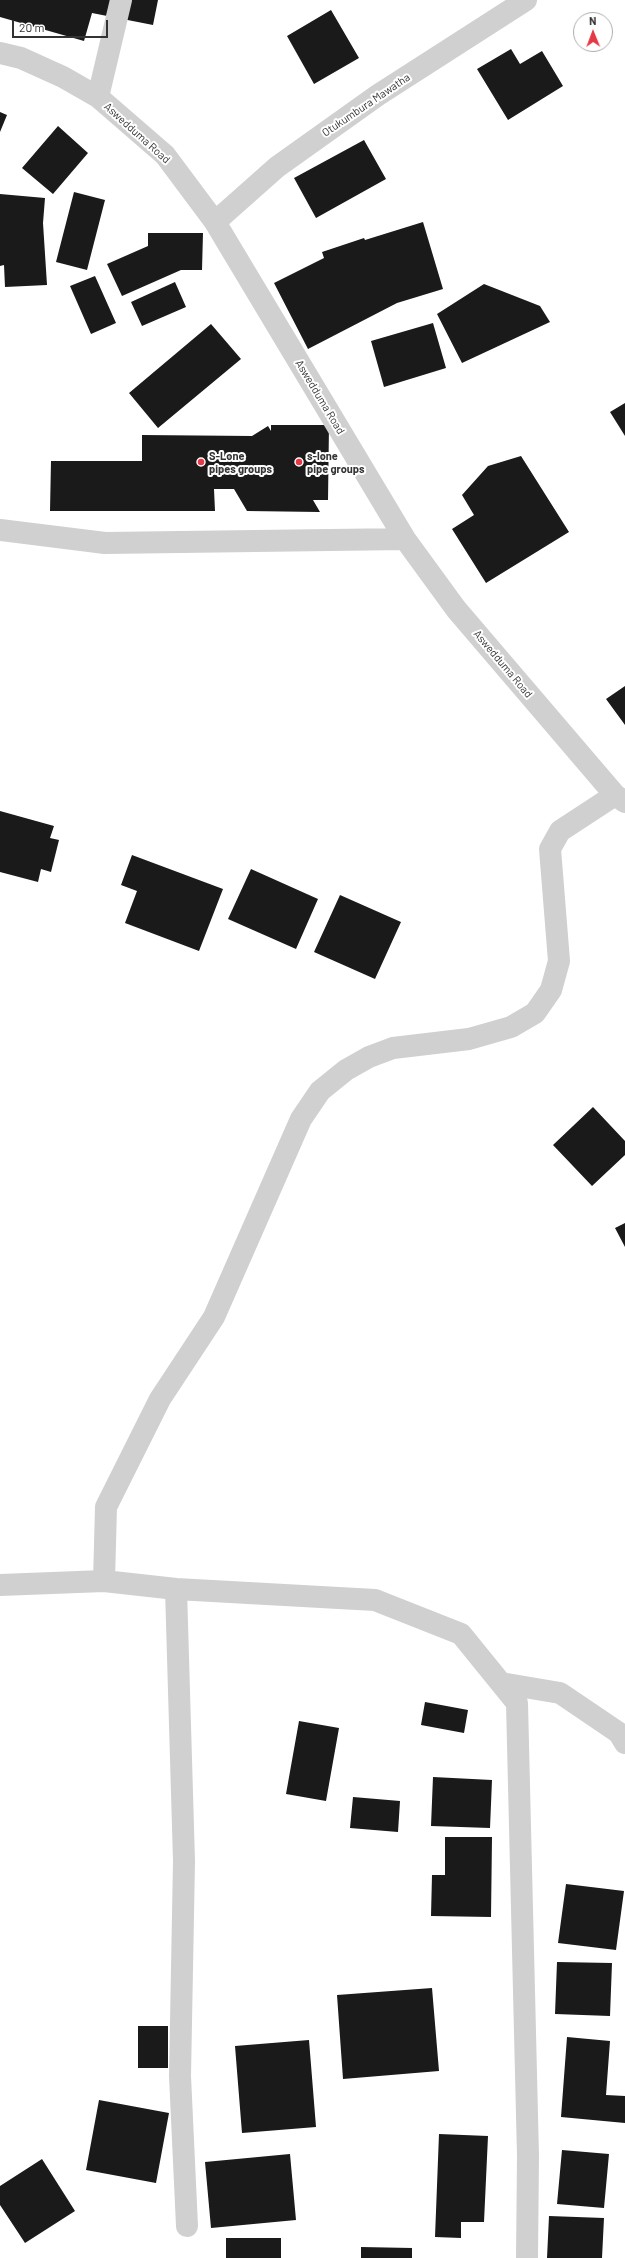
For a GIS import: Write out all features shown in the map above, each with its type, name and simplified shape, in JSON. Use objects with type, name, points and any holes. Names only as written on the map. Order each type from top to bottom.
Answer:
[{"type":"street","points":[[98,97],[121,0]]},
{"type":"street","name":"Otukumbura Mawatha","points":[[215,222],[277,167],[378,95],[526,0]]},
{"type":"street","name":"Aswedduma Road","points":[[0,53],[21,58],[63,77],[98,97],[164,155],[215,222],[405,539],[456,609],[620,799]]},
{"type":"street","points":[[0,530],[105,543],[405,539]]},
{"type":"street","points":[[104,1581],[106,1507],[160,1399],[214,1317],[301,1119],[320,1091],[346,1070],[369,1057],[393,1048],[469,1039],[511,1027],[535,1013],[551,990],[559,961],[550,849],[560,831],[620,799]]},
{"type":"street","points":[[0,1585],[104,1581],[176,1589],[374,1600],[461,1634],[517,1703],[528,2156],[527,2258]]},
{"type":"street","points":[[176,1589],[184,1861],[180,2076],[187,2226]]},
{"type":"street","points":[[500,1683],[560,1693],[619,1733],[625,1742]]},
{"type":"building","points":[[0,0],[158,0],[153,25],[92,13],[84,41],[0,17]]},
{"type":"building","points":[[331,10],[359,58],[314,84],[287,36]]},
{"type":"building","points":[[511,49],[520,64],[542,51],[563,86],[508,120],[477,69]]},
{"type":"building","points":[[0,112],[7,115],[0,132]]},
{"type":"building","points":[[58,126],[88,153],[53,194],[22,168]]},
{"type":"building","points":[[364,140],[386,179],[316,218],[294,178]]},
{"type":"building","points":[[74,192],[105,200],[87,270],[56,262]]},
{"type":"building","points":[[0,194],[45,198],[43,223],[47,285],[5,287],[4,265],[0,266]]},
{"type":"building","points":[[423,222],[443,289],[397,303],[308,349],[274,283],[324,258],[322,252],[364,238],[365,240]]},
{"type":"building","points":[[148,233],[203,233],[202,270],[181,270],[122,296],[107,264],[148,246]]},
{"type":"building","points":[[95,276],[116,323],[91,334],[70,286]]},
{"type":"building","points":[[175,282],[186,307],[142,326],[131,302]]},
{"type":"building","points":[[484,284],[540,306],[550,322],[462,363],[437,314]]},
{"type":"building","points":[[433,323],[446,368],[384,387],[371,341]]},
{"type":"building","points":[[211,324],[241,359],[158,428],[129,393]]},
{"type":"building","points":[[625,403],[625,436],[610,412]]},
{"type":"building","points":[[271,425],[329,425],[328,500],[313,500],[320,512],[247,511],[234,489],[214,489],[215,511],[50,511],[51,461],[142,461],[142,435],[252,436],[268,426],[271,431]]},
{"type":"building","points":[[521,456],[569,532],[486,583],[452,529],[474,515],[462,495],[488,466]]},
{"type":"building","points":[[625,686],[625,725],[606,699]]},
{"type":"building","points":[[0,811],[54,826],[50,838],[59,840],[51,872],[41,869],[38,882],[0,872]]},
{"type":"building","points":[[132,855],[223,889],[199,951],[125,923],[137,891],[121,885]]},
{"type":"building","points":[[251,869],[318,899],[296,949],[228,919]]},
{"type":"building","points":[[340,895],[401,922],[375,979],[314,952]]},
{"type":"building","points":[[593,1107],[625,1141],[625,1155],[592,1186],[553,1145]]},
{"type":"building","points":[[625,1223],[625,1247],[615,1228]]},
{"type":"building","points":[[425,1702],[468,1710],[464,1733],[421,1725]]},
{"type":"building","points":[[299,1721],[339,1728],[326,1801],[286,1794]]},
{"type":"building","points":[[433,1777],[492,1780],[490,1828],[431,1826]]},
{"type":"building","points":[[353,1797],[400,1801],[398,1832],[350,1828]]},
{"type":"building","points":[[445,1837],[492,1837],[491,1917],[431,1916],[432,1875],[445,1875]]},
{"type":"building","points":[[566,1884],[624,1891],[616,1950],[558,1943]]},
{"type":"building","points":[[557,1962],[612,1963],[610,2016],[555,2014]]},
{"type":"building","points":[[432,1988],[439,2071],[343,2079],[337,1995]]},
{"type":"building","points":[[138,2026],[168,2026],[168,2068],[138,2068]]},
{"type":"building","points":[[567,2037],[610,2041],[606,2095],[625,2096],[625,2123],[561,2117]]},
{"type":"building","points":[[309,2040],[316,2127],[242,2133],[235,2046]]},
{"type":"building","points":[[99,2100],[169,2113],[156,2183],[86,2170]]},
{"type":"building","points":[[439,2134],[488,2136],[484,2222],[461,2222],[461,2238],[435,2237]]},
{"type":"building","points":[[562,2150],[609,2154],[604,2208],[557,2204]]},
{"type":"building","points":[[290,2154],[296,2220],[211,2228],[205,2162]]},
{"type":"building","points":[[42,2159],[75,2211],[25,2243],[0,2205],[0,2186]]},
{"type":"building","points":[[549,2216],[604,2218],[602,2258],[547,2258]]},
{"type":"building","points":[[226,2238],[281,2238],[281,2258],[226,2258]]},
{"type":"building","points":[[361,2247],[412,2248],[412,2258],[361,2258]]},
{"type":"place","name":"S-Lone pipes groups","points":[[201,462]]},
{"type":"place","name":"s-lone pipe groups","points":[[299,462]]}]
